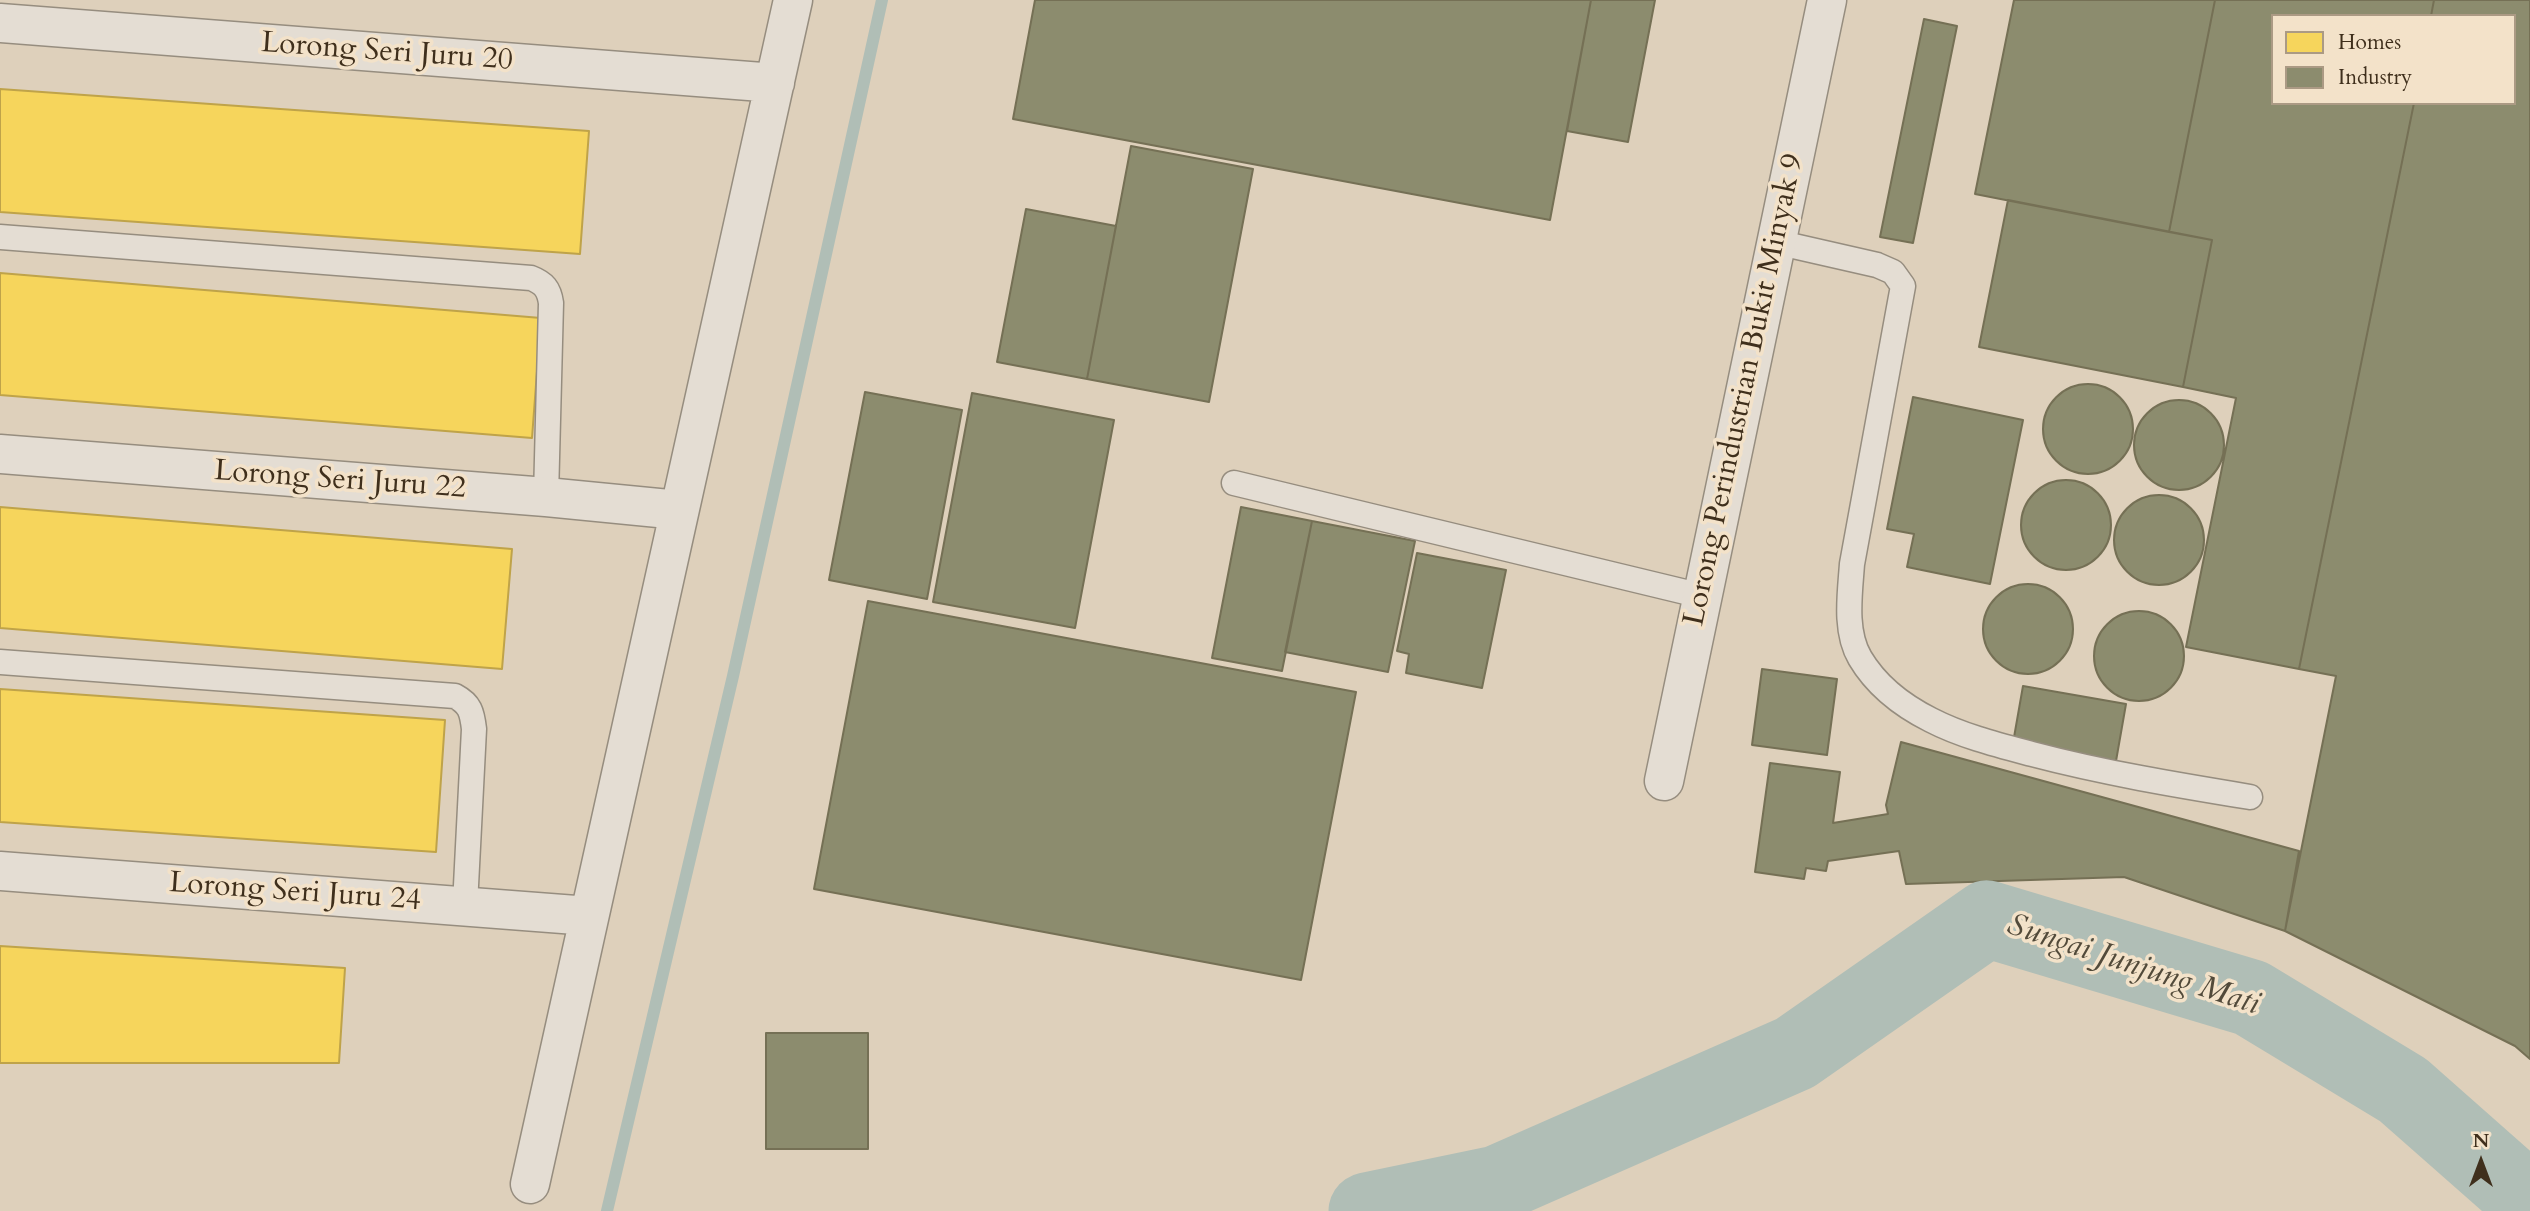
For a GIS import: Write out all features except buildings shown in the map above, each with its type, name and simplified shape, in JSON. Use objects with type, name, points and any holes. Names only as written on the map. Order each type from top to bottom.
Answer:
[{"type":"street","points":[[530,1184],[793,0]]},
{"type":"street","name":"Lorong Perindustrian Bukit Minyak 9","points":[[1664,781],[1827,0]]},
{"type":"street","name":"Lorong Seri Juru 20","points":[[0,23],[775,83]]},
{"type":"street","name":"Lorong Seri Juru 22","points":[[0,454],[679,510]]},
{"type":"street","name":"Lorong Seri Juru 24","points":[[0,871],[589,916]]},
{"type":"lane","points":[[0,237],[531,278],[543,283],[550,294],[551,303],[546,497]]},
{"type":"lane","points":[[1776,243],[1877,265],[1892,272],[1903,285],[1852,564],[1849,599],[1850,627],[1859,656],[1883,688],[1931,720],[1995,744],[2100,772],[2250,797]]},
{"type":"lane","points":[[1234,483],[1702,596]]},
{"type":"lane","points":[[0,662],[455,696],[467,703],[474,729],[465,905]]},
{"type":"waterway","points":[[607,1211],[733,676],[882,0]]},
{"type":"waterway","name":"Sungai Junjung Mati","points":[[1367,1211],[1497,1184],[1795,1053],[1987,919],[2251,998],[2403,1090],[2530,1202]]}]
